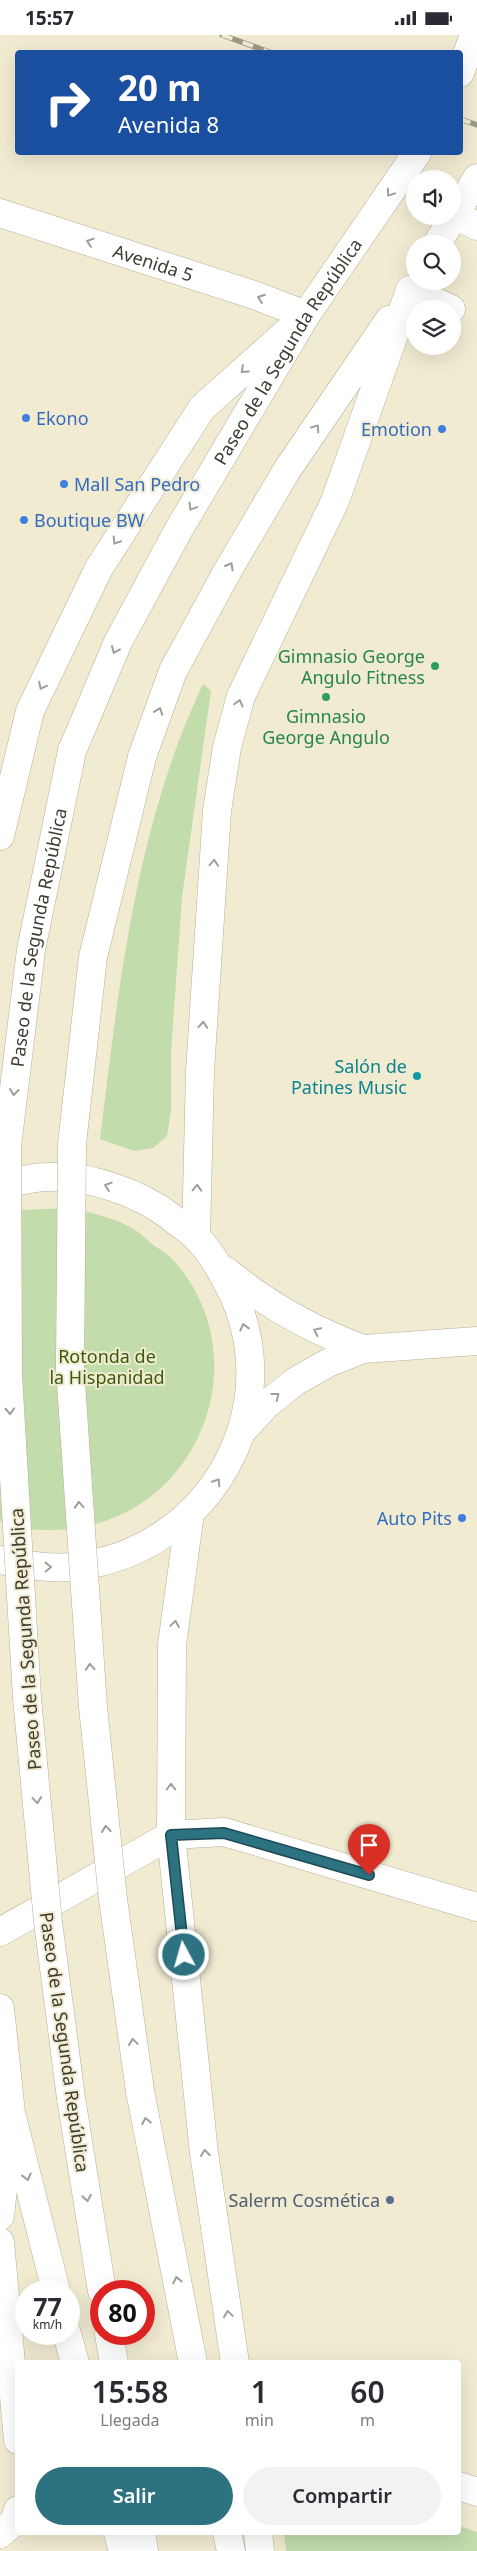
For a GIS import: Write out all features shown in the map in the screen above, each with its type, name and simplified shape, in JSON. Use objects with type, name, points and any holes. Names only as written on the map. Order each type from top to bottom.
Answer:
[{"type":"main road","points":[[463,65],[474,35]]},
{"type":"main road","points":[[463,84],[477,65]]},
{"type":"main road","name":"Paseo de la Segunda República","points":[[100,2280],[71,2098],[48,1922],[27,1698],[8,1375],[7,1146],[31,950],[72,751],[118,642],[178,529],[306,315],[416,155]]},
{"type":"main road","points":[[448,235],[466,220],[477,178]]},
{"type":"main road","name":"Avenida 5","points":[[0,213],[254,295],[306,315]]},
{"type":"main road","points":[[193,2360],[140,2091],[114,1899],[93,1707],[70,1368],[72,1144],[92,957],[142,757],[173,671],[228,570],[287,470],[409,290]]},
{"type":"main road","points":[[196,1237],[200,1071],[217,811],[227,747],[241,695],[336,501],[410,290]]},
{"type":"main road","points":[[420,290],[437,300]]},
{"type":"main road","points":[[0,836],[30,711],[99,568],[202,408],[306,315]]},
{"type":"main road","points":[[0,1185],[49,1177],[103,1183],[153,1203],[196,1237],[218,1264],[250,1291],[286,1315],[323,1334],[363,1349]]},
{"type":"main road","points":[[0,1560],[36,1567],[78,1567],[120,1557],[158,1539],[190,1513],[212,1489],[230,1461],[242,1431],[250,1388],[249,1345],[238,1303],[218,1264]]},
{"type":"main road","points":[[242,1431],[267,1404],[296,1381],[328,1363],[363,1349],[477,1341]]},
{"type":"main road","points":[[190,1513],[172,1645],[171,1835],[204,2153],[235,2360]]},
{"type":"main road","points":[[0,1932],[171,1835],[224,1833],[477,1907]]},
{"type":"main road","points":[[0,2009],[11,2113],[0,2217]]},
{"type":"main road","points":[[0,2085],[11,2113],[53,2280]]},
{"type":"main road","points":[[0,2243],[15,2407]]},
{"type":"main road","points":[[70,2345],[74,2360]]},
{"type":"main road","points":[[111,2345],[113,2360]]},
{"type":"main road","points":[[461,2488],[477,2492]]},
{"type":"main road","points":[[119,2535],[123,2551]]},
{"type":"main road","points":[[141,2535],[144,2551]]},
{"type":"main road","points":[[227,2535],[231,2551]]},
{"type":"main road","points":[[258,2535],[260,2551]]},
{"type":"green space","points":[[203,684],[211,691],[182,897],[171,1052],[171,1111],[167,1136],[153,1148],[134,1151],[100,1139],[123,965],[146,849],[161,793],[180,738]]},
{"type":"green space","name":"Rotonda de la Hispanidad","points":[[74,1208],[122,1223],[141,1234],[173,1260],[199,1298],[212,1340],[213,1383],[204,1424],[184,1461],[155,1493],[118,1516],[74,1528],[56,1530],[27,1529],[0,1521],[0,1217],[18,1210]]},
{"type":"green space","points":[[461,2527],[477,2532],[477,2551],[286,2551],[284,2535],[461,2535]]},
{"type":"railway","points":[[222,35],[264,50]]},
{"type":"railway","points":[[463,120],[477,125]]},
{"type":"place","name":"Ekono","points":[[26,418]]},
{"type":"place","name":"Emotion","points":[[442,429]]},
{"type":"place","name":"Mall San Pedro","points":[[64,484]]},
{"type":"place","name":"Boutique BW","points":[[24,520]]},
{"type":"place","name":"Gimnasio George Angulo Fitness","points":[[435,666]]},
{"type":"place","name":"Gimnasio George Angulo","points":[[326,697]]},
{"type":"place","name":"Salón de Patines Music","points":[[417,1076]]},
{"type":"place","name":"Auto Pits","points":[[462,1518]]},
{"type":"place","name":"Salerm Cosmética","points":[[390,2200]]},
{"type":"route","points":[[184,1955],[171,1835],[224,1833],[369,1875]]}]
